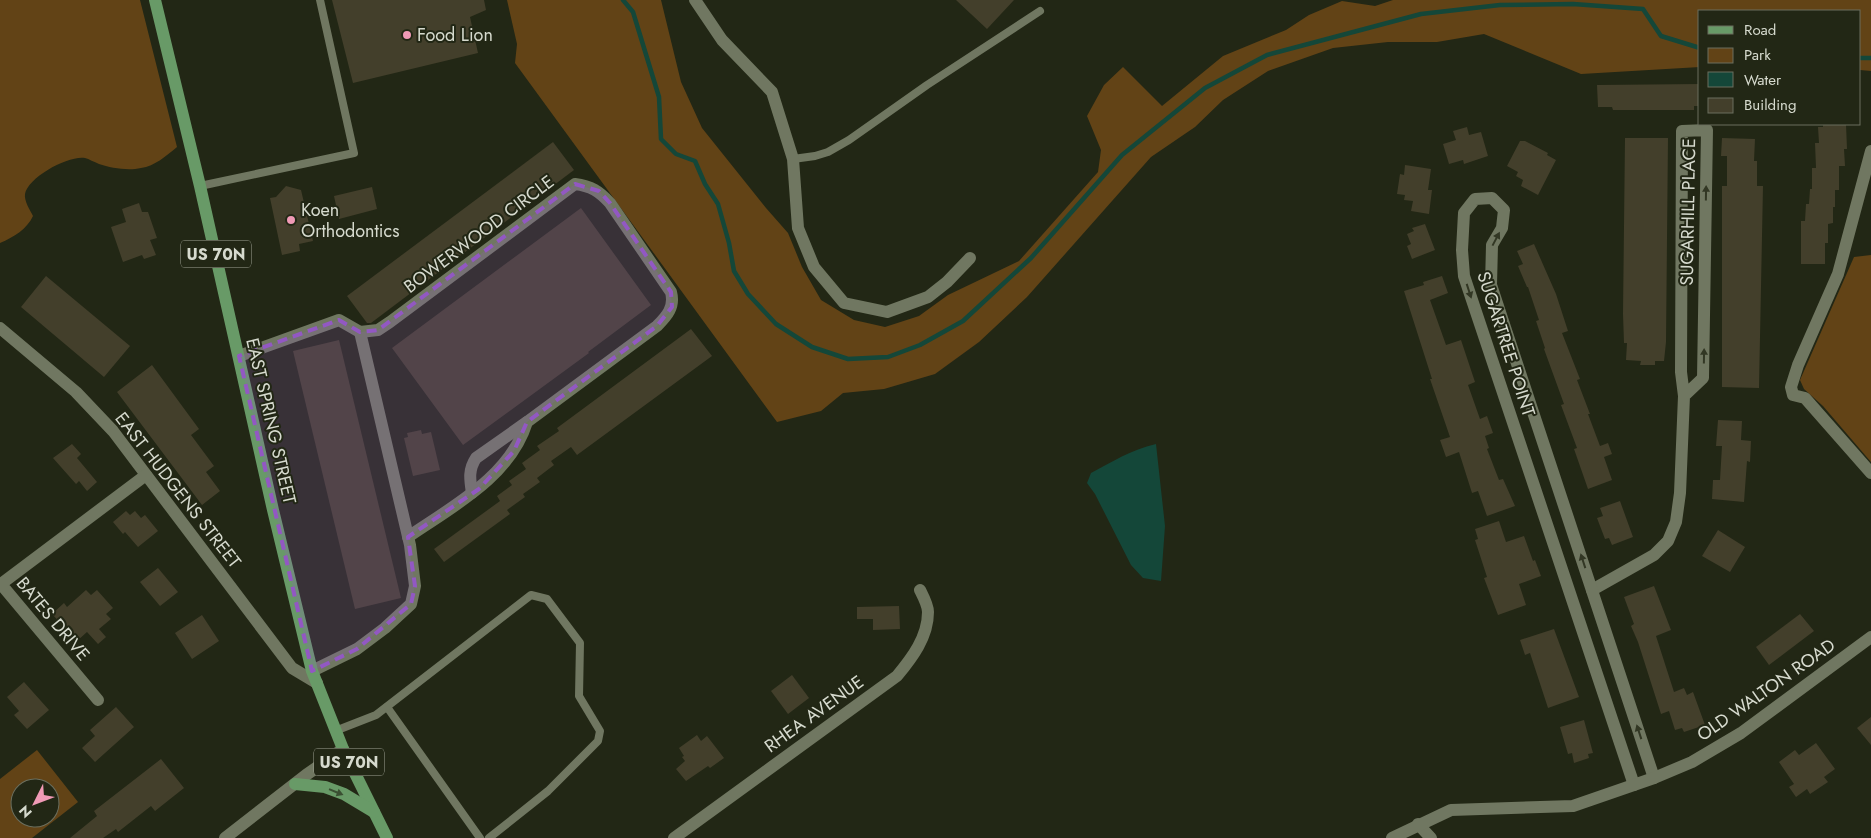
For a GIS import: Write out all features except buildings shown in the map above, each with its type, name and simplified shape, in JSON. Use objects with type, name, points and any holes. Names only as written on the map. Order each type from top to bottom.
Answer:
[{"type":"main road","name":"EAST SPRING STREET","points":[[155,0],[314,677],[343,749],[387,838]]},
{"type":"main road","points":[[295,784],[326,787],[344,794],[374,812]]},
{"type":"street","points":[[695,0],[722,40],[772,92],[793,159],[798,228],[814,267],[844,302],[887,312],[928,297],[947,282],[970,258]]},
{"type":"street","name":"SUGARHILL PLACE","points":[[1592,590],[1654,555],[1668,541],[1676,522],[1680,493],[1684,396],[1681,372],[1682,132],[1707,130],[1703,378],[1684,396]]},
{"type":"street","points":[[1871,151],[1838,274],[1798,365],[1791,387],[1793,395],[1805,398],[1871,473]]},
{"type":"street","name":"BOWERWOOD CIRCLE","points":[[360,332],[378,330],[390,322],[575,184],[589,186],[599,191],[610,203],[671,292],[672,307],[657,326],[476,458],[471,466],[472,493]]},
{"type":"street","name":"SUGARTREE POINT","points":[[1634,785],[1464,276],[1462,250],[1464,213],[1475,199],[1492,198],[1504,210],[1502,228],[1492,245],[1491,285],[1654,778]]},
{"type":"street","points":[[239,356],[339,320],[360,332],[408,536],[415,586],[411,604],[357,649],[314,677]]},
{"type":"street","name":"EAST HUDGENS STREET","points":[[0,328],[76,392],[113,431],[292,668],[314,677]]},
{"type":"street","points":[[408,536],[480,489],[514,451],[522,438],[527,422]]},
{"type":"street","name":"BATES DRIVE","points":[[98,700],[1,584],[146,474]]},
{"type":"street","name":"RHEA AVENUE","points":[[674,838],[897,676],[913,656],[924,634],[928,611],[920,590]]},
{"type":"street","name":"OLD WALTON ROAD","points":[[1392,838],[1418,824],[1451,810],[1573,806],[1654,778],[1692,762],[1741,733],[1871,637]]},
{"type":"street","points":[[225,838],[343,749]]},
{"type":"street","points":[[1418,824],[1431,838]]},
{"type":"lane","points":[[200,186],[354,153],[320,0]]},
{"type":"lane","points":[[793,159],[828,152],[849,140],[1040,11]]},
{"type":"lane","points":[[335,731],[376,715],[531,595],[547,599],[580,643],[579,696],[600,730],[598,741],[548,791],[489,838]]},
{"type":"lane","points":[[387,707],[480,838]]},
{"type":"highlighted area","points":[[575,184],[599,191],[610,203],[671,292],[672,307],[657,326],[527,422],[514,451],[479,489],[408,537],[415,586],[411,604],[357,649],[312,671],[239,356],[339,320],[360,332],[378,330]]},
{"type":"green space","points":[[0,0],[140,0],[177,147],[156,163],[141,168],[114,168],[85,158],[78,158],[50,168],[33,181],[25,194],[26,202],[33,216],[30,221],[20,232],[0,243]]},
{"type":"green space","points":[[507,0],[661,0],[681,82],[702,128],[788,233],[802,267],[821,300],[854,320],[885,327],[919,316],[948,295],[1019,261],[1098,172],[1101,150],[1087,116],[1104,85],[1123,67],[1162,106],[1223,56],[1286,30],[1309,15],[1342,1],[1375,6],[1393,0],[1871,0],[1871,71],[1861,70],[1861,10],[1698,10],[1698,67],[1581,74],[1484,34],[1437,42],[1388,42],[1333,48],[1268,71],[1223,100],[1195,127],[1151,157],[1027,297],[979,342],[935,374],[884,389],[843,393],[821,411],[777,422],[515,63],[517,44]]},
{"type":"green space","points":[[1871,255],[1871,462],[1823,406],[1804,389],[1800,380],[1854,257]]},
{"type":"green space","points":[[37,750],[59,778],[10,778],[10,828],[45,828],[32,838],[0,838],[0,779]]},
{"type":"green space","points":[[60,779],[78,802],[60,816]]},
{"type":"water","points":[[1156,444],[1165,526],[1161,581],[1143,578],[1131,565],[1095,494],[1087,483],[1091,473],[1130,453]]},
{"type":"waterway","points":[[623,0],[633,12],[659,97],[661,139],[676,154],[695,161],[705,184],[718,204],[729,243],[734,271],[748,294],[776,324],[812,347],[848,359],[888,357],[920,345],[963,321],[1031,258],[1122,155],[1205,88],[1267,55],[1421,14],[1500,5],[1573,4],[1643,9],[1661,36],[1698,47]]},
{"type":"waterway","points":[[1861,58],[1871,58]]},
{"type":"place","name":"Food Lion","points":[[407,35]]},
{"type":"place","name":"Koen Orthodontics","points":[[291,220]]}]
